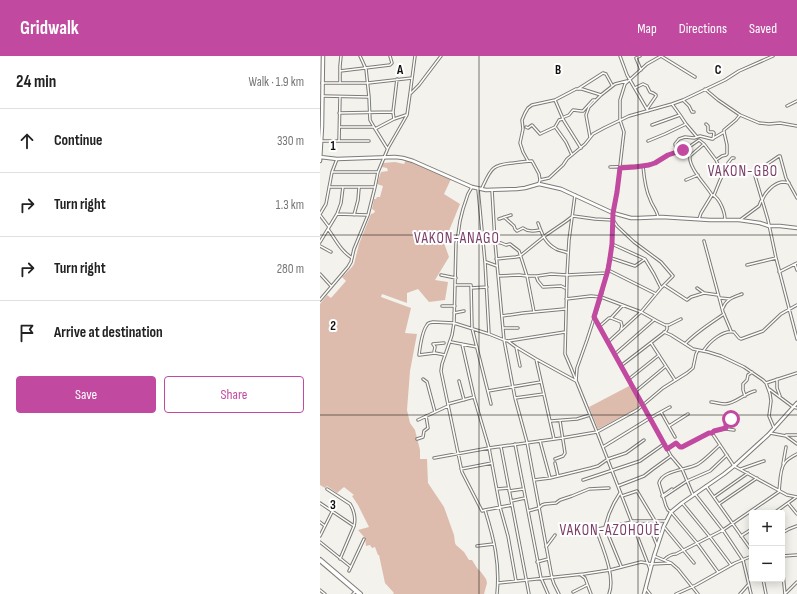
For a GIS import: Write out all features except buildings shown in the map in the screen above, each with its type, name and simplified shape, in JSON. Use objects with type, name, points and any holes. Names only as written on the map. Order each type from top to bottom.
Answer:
[{"type":"highway","points":[[320,560],[360,594]]},
{"type":"highway","points":[[320,564],[355,593]]},
{"type":"main road","points":[[320,161],[322,95],[321,60],[323,56]]},
{"type":"main road","points":[[320,157],[337,159],[398,157],[408,159],[472,187],[480,189],[492,190],[525,188],[539,184],[557,188],[575,195],[613,213],[635,218],[658,217],[739,220],[760,223],[768,226],[797,228]]},
{"type":"main road","points":[[644,594],[654,556],[664,526],[671,512],[734,466],[774,429],[797,403]]},
{"type":"street","points":[[340,82],[341,56]]},
{"type":"street","points":[[360,56],[366,69],[370,120],[388,148]]},
{"type":"street","points":[[340,71],[390,65],[392,63],[390,56]]},
{"type":"street","points":[[320,300],[351,262],[368,215],[378,172],[388,148],[407,115],[415,56]]},
{"type":"street","points":[[410,94],[419,85],[441,56]]},
{"type":"street","points":[[620,56],[630,79],[647,110]]},
{"type":"street","points":[[640,56],[636,57],[641,70]]},
{"type":"street","points":[[526,127],[528,128],[532,125],[540,134],[555,127],[559,120],[569,115],[573,110],[583,111],[593,100],[615,84],[627,81],[647,64],[661,56],[694,77]]},
{"type":"street","points":[[540,180],[550,178],[567,159],[597,132],[629,116],[683,100],[773,56]]},
{"type":"street","points":[[539,184],[539,174],[533,163],[528,161],[522,152],[520,143],[523,129],[522,120],[528,108],[532,105],[555,100],[603,73],[606,74],[609,79],[612,85],[611,88]]},
{"type":"street","points":[[322,83],[340,82],[368,84],[412,78]]},
{"type":"street","points":[[394,119],[393,112],[397,79]]},
{"type":"street","points":[[576,381],[576,368],[588,340],[610,258],[613,213],[624,132],[620,120],[621,96],[627,81]]},
{"type":"street","points":[[635,89],[643,84],[647,86],[650,92],[656,95],[647,110]]},
{"type":"street","points":[[576,89],[582,89],[601,95]]},
{"type":"street","points":[[705,89],[740,115],[759,123],[780,123],[797,126]]},
{"type":"street","points":[[322,95],[369,97]]},
{"type":"street","points":[[339,141],[340,96]]},
{"type":"street","points":[[590,137],[586,115],[589,107],[596,99]]},
{"type":"street","points":[[555,100],[563,118],[581,148]]},
{"type":"street","points":[[683,100],[692,112],[694,112]]},
{"type":"street","points":[[787,106],[797,101]]},
{"type":"street","points":[[672,104],[686,124],[697,136]]},
{"type":"street","points":[[339,113],[393,112]]},
{"type":"street","points":[[339,127],[374,128],[407,115]]},
{"type":"street","points":[[652,125],[680,115]]},
{"type":"street","points":[[677,152],[675,144],[679,139],[685,137],[694,138],[697,136],[703,136],[714,139],[724,132],[724,130],[740,115]]},
{"type":"street","points":[[648,141],[686,124]]},
{"type":"street","points":[[706,124],[708,126],[708,131],[714,133],[714,139]]},
{"type":"street","points":[[555,127],[566,142],[572,155]]},
{"type":"street","points":[[716,160],[727,154],[728,151],[724,132]]},
{"type":"street","points":[[610,167],[620,168],[643,166],[655,163],[668,155],[686,149],[699,140],[704,144],[716,160],[723,175]]},
{"type":"street","points":[[321,141],[369,141]]},
{"type":"street","points":[[704,144],[689,158],[698,175],[713,195],[717,197],[726,220]]},
{"type":"street","points":[[760,169],[780,156],[789,183],[797,198]]},
{"type":"street","points":[[699,219],[700,213],[713,195],[723,175],[729,167],[728,163],[732,158],[734,158]]},
{"type":"street","points":[[337,159],[332,172],[326,204],[320,214],[339,246],[352,258]]},
{"type":"street","points":[[489,334],[480,189],[489,172],[494,168],[503,164],[528,161]]},
{"type":"street","points":[[643,166],[648,195],[658,217]]},
{"type":"street","points":[[729,167],[740,167]]},
{"type":"street","points":[[332,172],[378,172]]},
{"type":"street","points":[[686,180],[698,175]]},
{"type":"street","points":[[755,176],[797,339]]},
{"type":"street","points":[[739,220],[759,206],[763,196],[770,189],[779,183],[789,183]]},
{"type":"street","points":[[329,187],[375,187]]},
{"type":"street","points":[[320,242],[337,214],[341,203],[343,187]]},
{"type":"street","points":[[354,215],[358,200],[359,187]]},
{"type":"street","points":[[472,187],[463,210],[456,243],[454,323],[452,335],[441,371],[461,469],[482,511],[512,505]]},
{"type":"street","points":[[492,190],[496,259],[504,340],[515,398],[527,442],[552,578],[559,594]]},
{"type":"street","points":[[575,195],[571,217],[566,275],[564,354],[608,459],[650,570]]},
{"type":"street","points":[[337,214],[368,215]]},
{"type":"street","points":[[498,219],[511,215]]},
{"type":"street","points":[[496,259],[521,255],[542,237],[573,216],[613,220],[634,242],[661,262],[673,276],[641,312],[608,342]]},
{"type":"street","points":[[504,217],[514,226],[517,231],[523,228],[524,230],[532,232],[540,230]]},
{"type":"street","points":[[538,223],[542,237],[556,249],[568,253]]},
{"type":"street","points":[[458,235],[501,242],[506,245],[510,244],[519,251],[534,312]]},
{"type":"street","points":[[704,242],[724,314],[731,332]]},
{"type":"street","points":[[612,244],[645,259],[661,288]]},
{"type":"street","points":[[320,246],[331,252]]},
{"type":"street","points":[[610,258],[635,266],[645,259]]},
{"type":"street","points":[[747,265],[776,258]]},
{"type":"street","points":[[485,262],[497,266]]},
{"type":"street","points":[[779,272],[796,263],[797,270]]},
{"type":"street","points":[[498,276],[536,276],[551,274],[566,275],[607,271],[656,294]]},
{"type":"street","points":[[320,274],[331,286]]},
{"type":"street","points":[[441,275],[456,278]]},
{"type":"street","points":[[536,276],[543,287],[556,286],[565,288]]},
{"type":"street","points":[[456,285],[471,285],[472,328],[491,404]]},
{"type":"street","points":[[664,285],[687,300],[691,297],[704,293],[719,295]]},
{"type":"street","points":[[471,288],[487,287]]},
{"type":"street","points":[[697,288],[704,293]]},
{"type":"street","points":[[720,298],[730,298],[742,294]]},
{"type":"street","points":[[566,299],[601,296],[641,312],[654,320],[667,325],[681,319]]},
{"type":"street","points":[[723,310],[725,302],[730,298]]},
{"type":"street","points":[[599,325],[609,318],[612,318],[623,305]]},
{"type":"street","points":[[703,351],[716,338],[725,333],[734,332],[741,339],[759,333],[781,314],[797,305]]},
{"type":"street","points":[[442,306],[454,306]]},
{"type":"street","points":[[502,316],[566,309]]},
{"type":"street","points":[[454,312],[464,311]]},
{"type":"street","points":[[685,344],[705,327],[724,314]]},
{"type":"street","points":[[594,317],[644,405],[664,444],[671,456],[682,469],[694,494],[723,530],[744,560],[751,594]]},
{"type":"street","points":[[612,318],[621,322],[621,330]]},
{"type":"street","points":[[615,354],[654,320]]},
{"type":"street","points":[[445,355],[419,354],[422,336],[427,324],[433,322],[454,323],[508,341],[536,359],[576,381]]},
{"type":"street","points":[[621,366],[664,332],[667,329],[667,325]]},
{"type":"street","points":[[503,328],[518,328]]},
{"type":"street","points":[[508,341],[565,332]]},
{"type":"street","points":[[664,332],[693,349],[721,356],[752,372],[763,380],[766,383],[771,399],[769,416],[774,429]]},
{"type":"street","points":[[450,342],[477,347]]},
{"type":"street","points":[[436,354],[434,352],[434,344],[444,343]]},
{"type":"street","points":[[651,343],[675,380]]},
{"type":"street","points":[[462,344],[474,397],[489,448],[516,581]]},
{"type":"street","points":[[516,347],[520,366]]},
{"type":"street","points":[[434,458],[500,446],[597,432],[638,410],[663,388],[693,368],[698,350]]},
{"type":"street","points":[[629,378],[659,355]]},
{"type":"street","points":[[536,359],[554,439]]},
{"type":"street","points":[[636,391],[666,366]]},
{"type":"street","points":[[745,396],[743,390],[744,384],[752,372]]},
{"type":"street","points":[[766,383],[777,378],[797,373]]},
{"type":"street","points":[[777,378],[777,388],[781,398]]},
{"type":"street","points":[[423,379],[427,382],[435,412]]},
{"type":"street","points":[[459,381],[464,400]]},
{"type":"street","points":[[488,391],[541,382]]},
{"type":"street","points":[[768,388],[793,407],[797,408]]},
{"type":"street","points":[[711,402],[725,404],[755,391]]},
{"type":"street","points":[[515,398],[544,394]]},
{"type":"street","points":[[418,420],[448,405],[474,397]]},
{"type":"street","points":[[603,448],[670,407]]},
{"type":"street","points":[[662,412],[675,437]]},
{"type":"street","points":[[669,426],[688,414]]},
{"type":"street","points":[[550,421],[577,419],[590,415]]},
{"type":"street","points":[[417,439],[423,437],[424,432],[428,428],[426,416]]},
{"type":"street","points":[[726,428],[726,422],[731,419]]},
{"type":"street","points":[[555,459],[563,456],[565,453],[560,421]]},
{"type":"street","points":[[667,449],[676,443],[682,447],[714,431],[726,428],[734,430]]},
{"type":"street","points":[[712,433],[734,466],[787,495],[797,497]]},
{"type":"street","points":[[770,433],[787,436],[797,444]]},
{"type":"street","points":[[780,435],[797,435]]},
{"type":"street","points":[[534,480],[550,478],[598,466],[608,459],[626,453],[644,440]]},
{"type":"street","points":[[540,441],[550,478]]},
{"type":"street","points":[[515,444],[537,562],[541,578],[548,594]]},
{"type":"street","points":[[583,480],[640,461],[664,444]]},
{"type":"street","points":[[718,572],[697,543],[666,508],[659,481],[675,471],[698,464],[720,445]]},
{"type":"street","points":[[500,446],[529,594]]},
{"type":"street","points":[[780,491],[780,479],[786,447]]},
{"type":"street","points":[[784,464],[797,454]]},
{"type":"street","points":[[662,496],[687,481],[710,471],[727,455]]},
{"type":"street","points":[[618,486],[644,476],[671,456]]},
{"type":"street","points":[[739,469],[764,461]]},
{"type":"street","points":[[461,469],[492,463]]},
{"type":"street","points":[[555,463],[558,476]]},
{"type":"street","points":[[714,497],[748,473]]},
{"type":"street","points":[[719,504],[757,478]]},
{"type":"street","points":[[706,486],[749,547]]},
{"type":"street","points":[[497,489],[508,488]]},
{"type":"street","points":[[509,491],[523,488]]},
{"type":"street","points":[[528,511],[539,508],[542,505],[556,503],[589,489],[609,488]]},
{"type":"street","points":[[327,489],[350,504],[355,523],[340,559]]},
{"type":"street","points":[[622,497],[637,491],[655,521]]},
{"type":"street","points":[[664,560],[673,554],[676,554],[723,530],[780,491]]},
{"type":"street","points":[[620,492],[609,514],[605,527],[621,566]]},
{"type":"street","points":[[778,510],[797,497]]},
{"type":"street","points":[[511,501],[525,498]]},
{"type":"street","points":[[320,503],[354,526]]},
{"type":"street","points":[[682,503],[731,565]]},
{"type":"street","points":[[788,503],[797,514]]},
{"type":"street","points":[[485,510],[494,544],[498,574],[497,594]]},
{"type":"street","points":[[320,536],[332,512]]},
{"type":"street","points":[[647,521],[658,545]]},
{"type":"street","points":[[587,529],[590,530],[631,522],[666,521]]},
{"type":"street","points":[[320,522],[325,526]]},
{"type":"street","points":[[664,526],[694,563]]},
{"type":"street","points":[[785,531],[797,526]]},
{"type":"street","points":[[596,529],[610,570],[611,583],[609,594]]},
{"type":"street","points":[[741,536],[749,531]]},
{"type":"street","points":[[546,547],[555,536]]},
{"type":"street","points":[[349,571],[364,539]]},
{"type":"street","points":[[320,542],[351,567]]},
{"type":"street","points":[[477,546],[494,544]]},
{"type":"street","points":[[785,556],[797,555]]},
{"type":"street","points":[[654,556],[671,563],[678,569],[698,594]]},
{"type":"street","points":[[641,562],[645,558]]},
{"type":"street","points":[[676,594],[692,587],[731,565],[749,558]]},
{"type":"street","points":[[537,562],[548,559]]},
{"type":"street","points":[[498,583],[552,578],[610,570],[641,562],[647,564],[671,563]]},
{"type":"street","points":[[585,578],[588,573]]},
{"type":"street","points":[[580,574],[585,578],[591,594]]},
{"type":"street","points":[[764,582],[766,594]]},
{"type":"street","points":[[784,582],[785,594]]},
{"type":"street","points":[[785,594],[797,582]]},
{"type":"street","points":[[573,592],[587,585]]},
{"type":"street","points":[[740,594],[748,585]]},
{"type":"street","points":[[646,589],[650,594]]},
{"type":"street","points":[[320,590],[325,594]]},
{"type":"shaded area","points":[[406,160],[451,179],[444,194],[460,204],[444,243],[449,257],[435,280],[448,282],[445,300],[429,302],[418,289],[407,293],[407,303],[382,294],[381,297],[411,308],[405,333],[417,334],[410,371],[407,410],[410,423],[415,430],[420,450],[420,459],[427,459],[428,483],[444,507],[454,535],[455,543],[464,552],[469,560],[472,560],[486,579],[487,583],[484,594],[393,594],[394,593],[385,583],[379,555],[375,547],[372,548],[370,545],[366,546],[365,538],[358,530],[369,527],[352,496],[354,495],[344,487],[337,493],[327,486],[325,488],[320,485],[320,304],[327,295],[331,298],[346,281],[342,277],[354,264],[359,244],[371,214],[375,211],[372,209],[374,199],[380,197],[383,186],[377,184],[381,172],[388,171],[387,168],[382,167],[383,163],[395,162],[404,164]]},
{"type":"shaded area","points":[[631,385],[641,404],[636,409],[598,429],[589,407]]},
{"type":"district","name":"VAKON-GBO","points":[[743,171]]},
{"type":"district","name":"VAKON-ANAGO","points":[[457,238]]},
{"type":"district","name":"VAKON-AZOHOUÈ","points":[[610,530]]},
{"type":"route","points":[[683,150],[668,155],[649,165],[620,168],[613,213],[612,244],[608,270],[594,317],[667,449],[676,443],[680,447],[686,446],[709,433],[726,428],[726,422],[731,419]]}]
